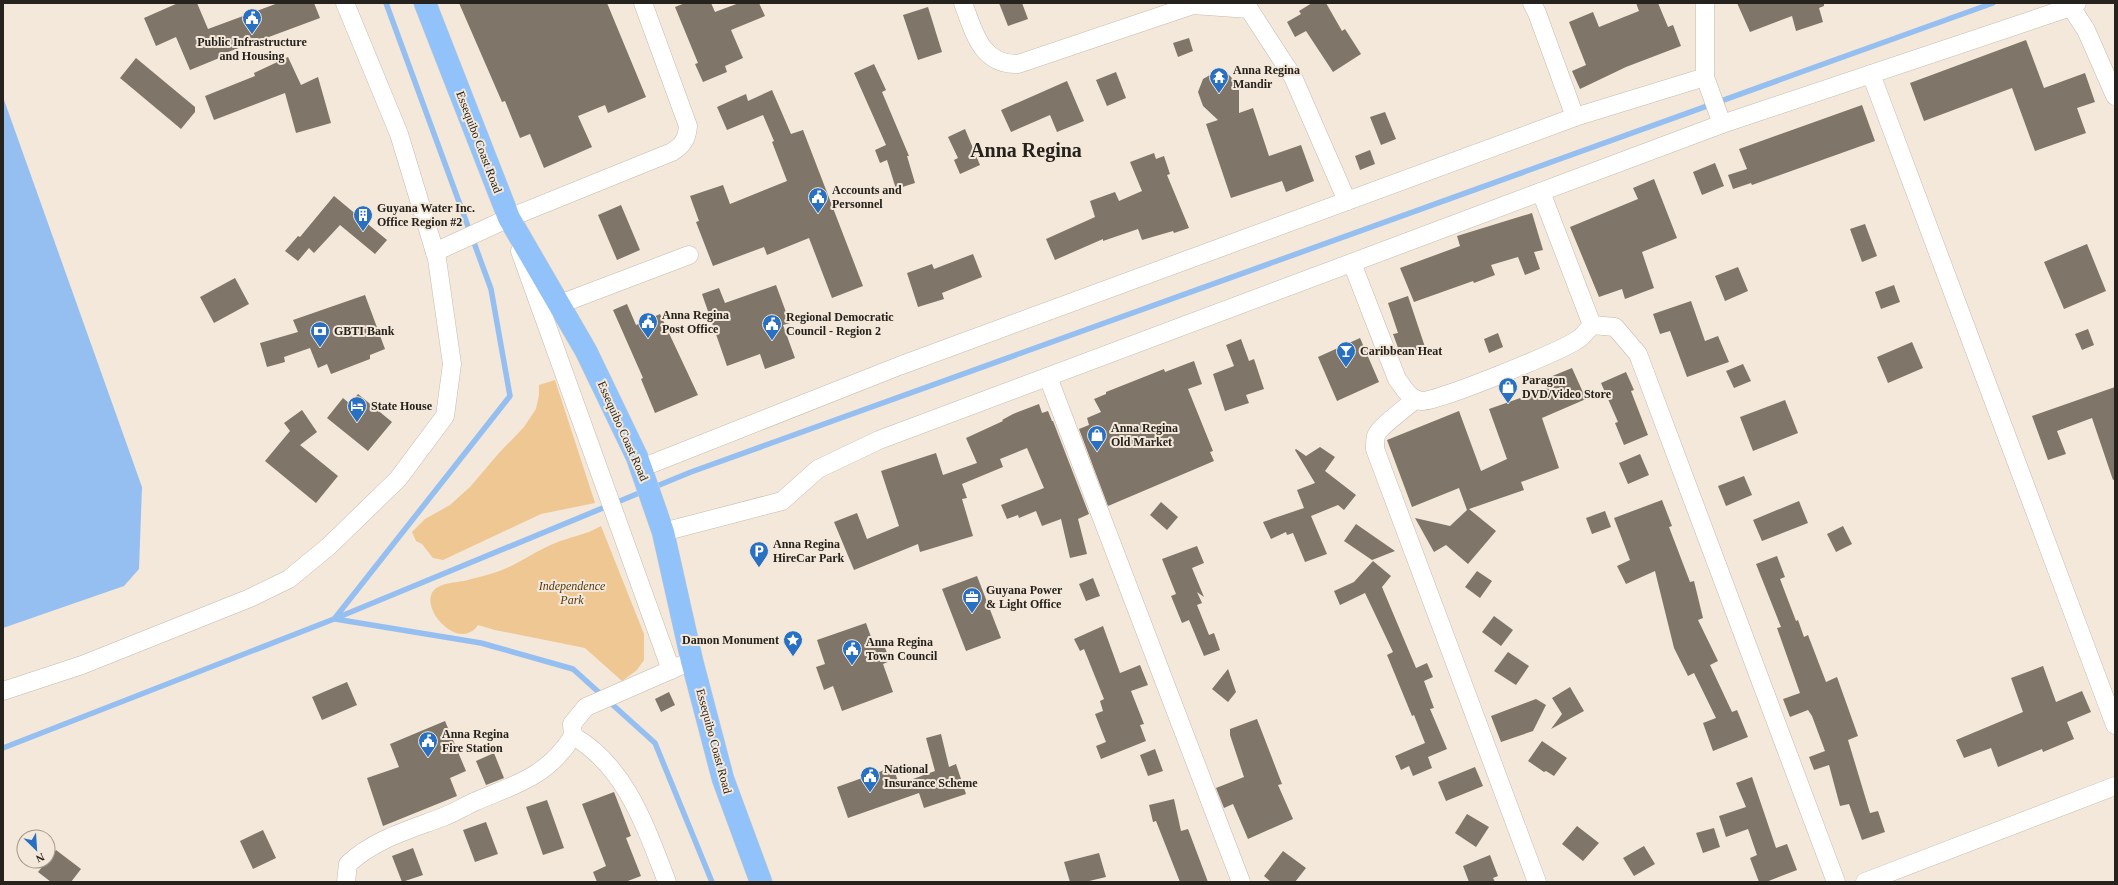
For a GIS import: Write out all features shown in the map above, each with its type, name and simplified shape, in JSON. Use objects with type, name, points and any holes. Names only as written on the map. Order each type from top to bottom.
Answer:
[{"type":"main road","name":"Essequibo Coast Road","points":[[424,3],[500,222],[560,304],[586,351],[643,474],[661,524],[692,661],[723,779],[761,882]]},
{"type":"street","points":[[3,691],[82,665],[250,598],[289,579],[329,546],[398,479],[445,416],[452,364],[435,252],[399,134],[345,3]]},
{"type":"street","points":[[435,252],[500,222],[672,152],[681,146],[687,137],[688,126],[643,3]]},
{"type":"street","points":[[963,3],[982,47],[989,56],[1006,64],[1018,64],[1192,5],[1247,6],[1293,76],[1347,201]]},
{"type":"street","points":[[1532,3],[1537,12],[1575,117]]},
{"type":"street","points":[[1705,3],[1705,77],[1722,124]]},
{"type":"street","points":[[661,524],[782,501],[818,469],[879,440],[1722,124],[2074,5],[2115,96]]},
{"type":"street","points":[[1871,74],[2115,725]]},
{"type":"street","points":[[643,474],[899,366],[1575,117],[1705,77]]},
{"type":"street","points":[[1541,192],[1592,325]]},
{"type":"street","points":[[500,222],[603,483],[671,670]]},
{"type":"street","points":[[560,304],[689,256]]},
{"type":"street","points":[[1352,263],[1397,379],[1409,396],[1422,401],[1440,396],[1530,362],[1578,340],[1592,325]]},
{"type":"street","points":[[1592,325],[1615,327],[1628,340],[1638,354],[1836,882]]},
{"type":"street","points":[[1048,377],[1241,882]]},
{"type":"street","points":[[1416,399],[1399,415],[1384,424],[1376,435],[1375,449],[1454,665],[1537,882]]},
{"type":"street","points":[[346,882],[348,864],[360,852],[376,843],[444,816],[543,771],[558,757],[573,736],[572,724],[586,707],[692,661]]},
{"type":"street","points":[[573,736],[586,743],[619,777],[653,845],[667,882]]},
{"type":"street","points":[[1865,882],[2115,786]]},
{"type":"green space","points":[[555,380],[595,503],[541,514],[443,560],[433,558],[422,544],[416,541],[412,532],[425,519],[450,505],[470,487],[524,427],[536,409],[539,395],[539,385]]},
{"type":"green space","name":"Independence Park","points":[[601,526],[644,634],[644,660],[637,670],[622,681],[585,648],[495,630],[478,625],[475,629],[465,634],[457,633],[442,624],[436,616],[430,600],[435,589],[443,585],[500,571],[547,546],[589,532]]},
{"type":"water","points":[[3,97],[142,487],[139,569],[124,586],[3,628]]},
{"type":"building","points":[[178,3],[197,3],[208,29],[278,3],[314,3],[320,18],[228,52],[229,54],[190,70],[176,37],[156,46],[144,18]]},
{"type":"building","points":[[459,3],[607,3],[646,97],[608,113],[605,105],[578,116],[592,147],[544,168],[530,134],[520,138],[505,101],[502,102]]},
{"type":"building","points":[[685,3],[711,3],[715,12],[739,3],[759,3],[765,16],[731,30],[743,58],[725,66],[727,72],[703,82],[695,64],[698,63],[675,7]]},
{"type":"building","points":[[999,3],[1022,3],[1028,19],[1008,26]]},
{"type":"building","points":[[1312,3],[1326,3],[1342,31],[1345,29],[1361,54],[1333,72],[1306,31],[1295,37],[1287,22],[1301,14],[1299,11]]},
{"type":"building","points":[[1636,3],[1658,3],[1668,27],[1673,25],[1681,46],[1626,67],[1580,89],[1572,71],[1586,65],[1569,22],[1593,12],[1599,27],[1639,11]]},
{"type":"building","points":[[1737,3],[1824,3],[1824,6],[1819,8],[1823,22],[1796,31],[1792,16],[1750,32]]},
{"type":"building","points":[[928,7],[942,52],[918,60],[903,15]]},
{"type":"building","points":[[1189,38],[1193,51],[1178,57],[1173,43]]},
{"type":"building","points":[[2026,40],[2044,88],[2085,73],[2095,102],[2077,108],[2086,133],[2035,151],[2012,88],[1924,121],[1910,83]]},
{"type":"building","points":[[288,57],[301,85],[318,77],[331,123],[296,133],[285,93],[214,120],[205,96],[255,76],[254,73]]},
{"type":"building","points":[[136,58],[195,107],[195,112],[181,129],[120,78]]},
{"type":"building","points":[[874,64],[886,90],[882,92],[909,156],[907,156],[915,183],[896,189],[887,160],[880,163],[875,150],[886,145],[854,73]]},
{"type":"building","points":[[1116,72],[1126,98],[1107,106],[1096,80]]},
{"type":"building","points":[[1215,72],[1228,74],[1237,83],[1239,89],[1239,113],[1253,108],[1269,156],[1301,145],[1314,181],[1286,192],[1282,181],[1231,198],[1206,124],[1218,120],[1203,106],[1198,92],[1203,79]]},
{"type":"building","points":[[1067,81],[1084,121],[1057,132],[1050,115],[1011,132],[1001,110]]},
{"type":"building","points":[[772,90],[791,134],[803,130],[863,286],[832,298],[809,238],[767,255],[764,247],[713,266],[696,222],[699,221],[690,196],[723,185],[730,204],[787,181],[772,142],[774,141],[763,115],[727,130],[717,107],[746,94],[748,101]]},
{"type":"building","points":[[1862,105],[1875,141],[1752,185],[1751,183],[1733,189],[1728,175],[1747,169],[1739,149]]},
{"type":"building","points":[[1385,112],[1396,139],[1381,145],[1370,117]]},
{"type":"building","points":[[965,129],[980,165],[960,174],[954,160],[958,158],[948,137]]},
{"type":"building","points":[[1370,150],[1375,164],[1360,170],[1355,156]]},
{"type":"building","points":[[1154,153],[1156,159],[1164,156],[1170,174],[1167,175],[1189,228],[1142,240],[1138,229],[1103,241],[1103,239],[1055,260],[1046,239],[1095,217],[1090,201],[1115,192],[1119,201],[1142,191],[1130,162]]},
{"type":"building","points":[[1715,163],[1724,186],[1702,195],[1693,172]]},
{"type":"building","points":[[1654,179],[1677,238],[1642,252],[1654,288],[1625,299],[1622,289],[1599,297],[1570,227],[1638,199],[1633,188]]},
{"type":"building","name":"Guyana Water Inc. Office Region #2","points":[[334,196],[387,240],[375,254],[340,225],[314,253],[309,248],[298,261],[285,251],[298,236],[300,237]]},
{"type":"building","points":[[621,205],[640,250],[617,260],[598,215]]},
{"type":"building","points":[[1532,213],[1543,250],[1534,252],[1540,269],[1525,275],[1518,257],[1491,265],[1495,275],[1474,283],[1473,281],[1414,302],[1400,268],[1460,246],[1457,236]]},
{"type":"building","points":[[1865,224],[1877,256],[1862,262],[1850,229]]},
{"type":"building","points":[[2087,244],[2106,291],[2064,309],[2044,262]]},
{"type":"building","points":[[973,254],[982,277],[942,293],[944,299],[918,307],[907,273],[932,264],[934,269]]},
{"type":"building","points":[[1738,267],[1748,291],[1725,301],[1715,276]]},
{"type":"building","points":[[235,278],[249,304],[214,323],[200,297]]},
{"type":"building","points":[[776,285],[790,323],[783,325],[795,358],[765,369],[760,354],[727,366],[702,294],[719,288],[725,303]]},
{"type":"building","points":[[1894,285],[1900,302],[1881,309],[1875,292]]},
{"type":"building","points":[[365,295],[385,349],[370,355],[370,359],[331,374],[327,364],[318,368],[310,348],[284,357],[285,362],[267,367],[260,343],[298,332],[293,320]]},
{"type":"building","points":[[1408,296],[1425,347],[1401,356],[1393,334],[1398,333],[1388,303]]},
{"type":"building","points":[[1691,301],[1705,341],[1718,336],[1729,362],[1687,377],[1670,331],[1660,334],[1653,314]]},
{"type":"building","points":[[627,304],[636,325],[660,314],[698,395],[655,413],[641,379],[643,378],[613,310]]},
{"type":"building","points":[[2088,329],[2094,345],[2082,350],[2075,334]]},
{"type":"building","points":[[1498,333],[1503,347],[1489,353],[1484,339]]},
{"type":"building","points":[[1360,338],[1379,382],[1337,401],[1318,357]]},
{"type":"building","points":[[1241,339],[1249,361],[1254,359],[1264,389],[1246,395],[1249,403],[1225,411],[1213,374],[1234,366],[1226,345]]},
{"type":"building","points":[[1912,342],[1923,368],[1888,383],[1877,357]]},
{"type":"building","points":[[1194,361],[1202,384],[1188,389],[1213,451],[1210,452],[1214,461],[1108,506],[1079,429],[1089,425],[1087,418],[1101,412],[1094,399],[1106,394],[1106,392],[1164,369],[1165,372]]},
{"type":"building","points":[[1743,364],[1751,381],[1734,388],[1726,371]]},
{"type":"building","points":[[1572,368],[1586,399],[1542,418],[1559,468],[1521,482],[1524,490],[1469,509],[1496,531],[1468,564],[1446,545],[1434,552],[1415,518],[1450,526],[1467,510],[1459,488],[1412,507],[1387,440],[1459,411],[1481,471],[1507,459],[1489,409],[1554,386],[1550,377]]},
{"type":"building","points":[[1626,372],[1634,390],[1631,391],[1648,435],[1624,445],[1615,423],[1618,422],[1601,383]]},
{"type":"building","points":[[2115,387],[2115,479],[2113,480],[2092,418],[2057,431],[2066,454],[2048,460],[2032,416]]},
{"type":"building","name":"State House","points":[[358,394],[392,422],[368,451],[327,418],[343,398],[350,404]]},
{"type":"building","points":[[1785,400],[1798,433],[1753,451],[1740,417]]},
{"type":"building","points":[[1039,404],[1042,413],[1048,411],[1053,421],[1089,514],[1078,519],[1087,554],[1070,558],[1061,519],[1042,526],[1036,511],[1019,518],[1018,515],[1007,519],[1001,505],[1044,488],[1027,448],[1000,459],[1003,467],[962,484],[967,498],[962,499],[973,536],[920,552],[918,544],[854,570],[834,522],[857,513],[867,539],[899,526],[881,471],[936,453],[943,475],[977,463],[966,438],[1003,421],[1002,420],[1013,414]]},
{"type":"building","points":[[302,410],[317,432],[300,445],[338,476],[316,503],[265,461],[290,431],[284,423]]},
{"type":"building","points":[[1320,447],[1335,457],[1325,471],[1356,495],[1344,510],[1338,505],[1311,516],[1327,554],[1305,562],[1293,533],[1287,535],[1286,532],[1271,539],[1263,522],[1304,508],[1297,490],[1315,483],[1295,450],[1296,449],[1306,456]]},
{"type":"building","points":[[1640,454],[1649,475],[1628,484],[1619,463]]},
{"type":"building","points":[[1744,476],[1752,495],[1726,506],[1718,486]]},
{"type":"building","points":[[1662,500],[1672,526],[1669,527],[1690,582],[1694,581],[1703,618],[1698,620],[1718,661],[1710,665],[1732,712],[1737,710],[1748,737],[1713,751],[1703,723],[1716,718],[1694,673],[1688,676],[1674,648],[1655,571],[1626,584],[1617,566],[1630,560],[1614,518]]},
{"type":"building","points":[[1799,501],[1808,523],[1762,541],[1753,520]]},
{"type":"building","points":[[1161,502],[1178,517],[1167,530],[1150,515]]},
{"type":"building","points":[[1605,511],[1611,527],[1592,534],[1586,518]]},
{"type":"building","points":[[1356,524],[1395,551],[1372,560],[1344,541]]},
{"type":"building","points":[[1843,526],[1852,544],[1836,552],[1827,534]]},
{"type":"building","points":[[1197,546],[1204,563],[1192,568],[1204,597],[1197,592],[1202,603],[1197,605],[1209,635],[1214,633],[1220,650],[1204,656],[1189,620],[1182,623],[1171,596],[1176,594],[1162,559]]},
{"type":"building","points":[[1777,556],[1785,577],[1780,579],[1796,621],[1798,620],[1804,637],[1808,635],[1826,682],[1837,677],[1858,736],[1848,740],[1870,813],[1878,811],[1885,832],[1862,840],[1849,804],[1840,806],[1829,765],[1814,770],[1809,757],[1825,751],[1812,716],[1808,710],[1790,717],[1783,699],[1800,693],[1777,628],[1781,627],[1756,564]]},
{"type":"building","points":[[1373,561],[1391,576],[1382,587],[1416,668],[1427,663],[1433,677],[1424,681],[1434,708],[1430,709],[1447,749],[1428,757],[1432,768],[1413,776],[1409,766],[1401,770],[1395,756],[1425,743],[1414,715],[1412,716],[1387,655],[1393,652],[1365,593],[1340,605],[1334,591],[1354,582]]},
{"type":"building","points":[[1477,571],[1492,581],[1480,598],[1465,587]]},
{"type":"building","name":"Guyana Power & Light Office","points":[[977,576],[1001,638],[966,651],[942,589]]},
{"type":"building","points":[[1093,578],[1100,596],[1086,601],[1079,584]]},
{"type":"building","points":[[1494,616],[1513,630],[1501,646],[1482,632]]},
{"type":"building","name":"Anna Regina Town Council","points":[[866,623],[875,648],[884,645],[890,661],[883,664],[893,692],[842,711],[833,686],[824,690],[816,667],[825,664],[817,640]]},
{"type":"building","points":[[1103,626],[1120,673],[1140,665],[1148,685],[1131,691],[1144,724],[1140,725],[1146,741],[1101,759],[1096,746],[1106,742],[1095,714],[1103,711],[1100,701],[1104,699],[1084,649],[1080,651],[1074,639]]},
{"type":"building","points":[[1508,652],[1529,666],[1516,685],[1494,671]]},
{"type":"building","points":[[2043,666],[2056,702],[2082,691],[2091,712],[2067,722],[2074,739],[2043,752],[2042,749],[1998,767],[1991,748],[1964,758],[1956,740],[2023,712],[2011,678]]},
{"type":"building","points":[[1228,669],[1236,692],[1228,702],[1212,689]]},
{"type":"building","points":[[347,682],[357,705],[322,720],[312,697]]},
{"type":"building","points":[[1570,687],[1584,711],[1551,729],[1562,714],[1552,698]]},
{"type":"building","points":[[669,692],[675,705],[661,712],[655,699]]},
{"type":"building","points":[[1536,699],[1546,705],[1533,731],[1501,742],[1491,716]]},
{"type":"building","points":[[1257,719],[1282,784],[1278,785],[1293,819],[1248,839],[1233,804],[1224,808],[1216,788],[1244,777],[1230,735],[1230,729]]},
{"type":"building","name":"Anna Regina Fire Station","points":[[445,721],[466,771],[450,778],[457,796],[383,826],[367,778],[399,767],[390,744]]},
{"type":"building","points":[[941,734],[949,767],[956,764],[966,794],[924,808],[919,793],[848,818],[837,787],[893,767],[899,784],[935,771],[926,738]]},
{"type":"building","points":[[1542,741],[1567,758],[1554,776],[1546,771],[1544,772],[1528,761]]},
{"type":"building","points":[[1155,749],[1163,771],[1148,776],[1140,755]]},
{"type":"building","points":[[494,753],[504,778],[486,785],[476,761]]},
{"type":"building","points":[[1475,767],[1483,786],[1446,801],[1438,782]]},
{"type":"building","points":[[1752,777],[1776,848],[1787,844],[1797,870],[1766,882],[1759,882],[1750,858],[1757,855],[1748,829],[1726,837],[1719,816],[1746,807],[1736,783]]},
{"type":"building","points":[[614,792],[631,836],[626,838],[641,876],[625,882],[597,882],[593,872],[606,866],[582,804]]},
{"type":"building","points":[[1174,799],[1181,831],[1188,829],[1208,882],[1180,882],[1156,821],[1153,822],[1149,805]]},
{"type":"building","points":[[547,800],[564,848],[543,855],[526,807]]},
{"type":"building","points":[[1467,814],[1489,827],[1476,847],[1455,833]]},
{"type":"building","points":[[486,822],[498,854],[475,862],[463,830]]},
{"type":"building","points":[[1577,826],[1599,843],[1583,861],[1562,844]]},
{"type":"building","points":[[1714,828],[1720,847],[1703,853],[1696,833]]},
{"type":"building","points":[[263,830],[276,858],[253,869],[240,841]]},
{"type":"building","points":[[1644,846],[1655,864],[1634,876],[1623,858]]},
{"type":"building","points":[[413,848],[423,875],[402,882],[392,856]]},
{"type":"building","points":[[56,850],[81,869],[71,882],[51,882],[38,872],[40,869],[56,869]]},
{"type":"building","points":[[1283,851],[1306,868],[1295,882],[1271,882],[1264,876]]},
{"type":"building","points":[[1099,853],[1106,877],[1085,882],[1070,882],[1064,862]]},
{"type":"building","points":[[1490,855],[1498,876],[1493,878],[1495,882],[1469,882],[1463,866]]},
{"type":"waterway","points":[[335,618],[510,396],[491,289],[386,3]]},
{"type":"waterway","points":[[652,488],[691,472],[1993,3]]},
{"type":"waterway","points":[[3,748],[334,619],[644,491]]},
{"type":"waterway","points":[[335,619],[481,643],[573,669],[655,743],[712,882]]},
{"type":"place","name":"Public Infrastructure and Housing","points":[[252,35]]},
{"type":"place","name":"Anna Regina Mandir","points":[[1219,94]]},
{"type":"place","name":"Accounts and Personnel","points":[[818,214]]},
{"type":"place","name":"Guyana Water Inc. Office Region #2","points":[[363,232]]},
{"type":"place","name":"Anna Regina Post Office","points":[[648,339]]},
{"type":"place","name":"Regional Democratic Council - Region 2","points":[[772,341]]},
{"type":"place","name":"GBTI Bank","points":[[320,348]]},
{"type":"place","name":"Caribbean Heat","points":[[1346,368]]},
{"type":"place","name":"Paragon DVD/Video Store","points":[[1508,404]]},
{"type":"place","name":"State House","points":[[357,423]]},
{"type":"place","name":"Anna Regina Old Market","points":[[1097,452]]},
{"type":"place","name":"Anna Regina HireCar Park","points":[[759,568]]},
{"type":"place","name":"Guyana Power & Light Office","points":[[972,614]]},
{"type":"place","name":"Damon Monument","points":[[793,657]]},
{"type":"place","name":"Anna Regina Town Council","points":[[852,666]]},
{"type":"place","name":"Anna Regina Fire Station","points":[[428,758]]},
{"type":"place","name":"National Insurance Scheme","points":[[870,793]]},
{"type":"district","name":"Anna Regina","points":[[1026,150]]}]
